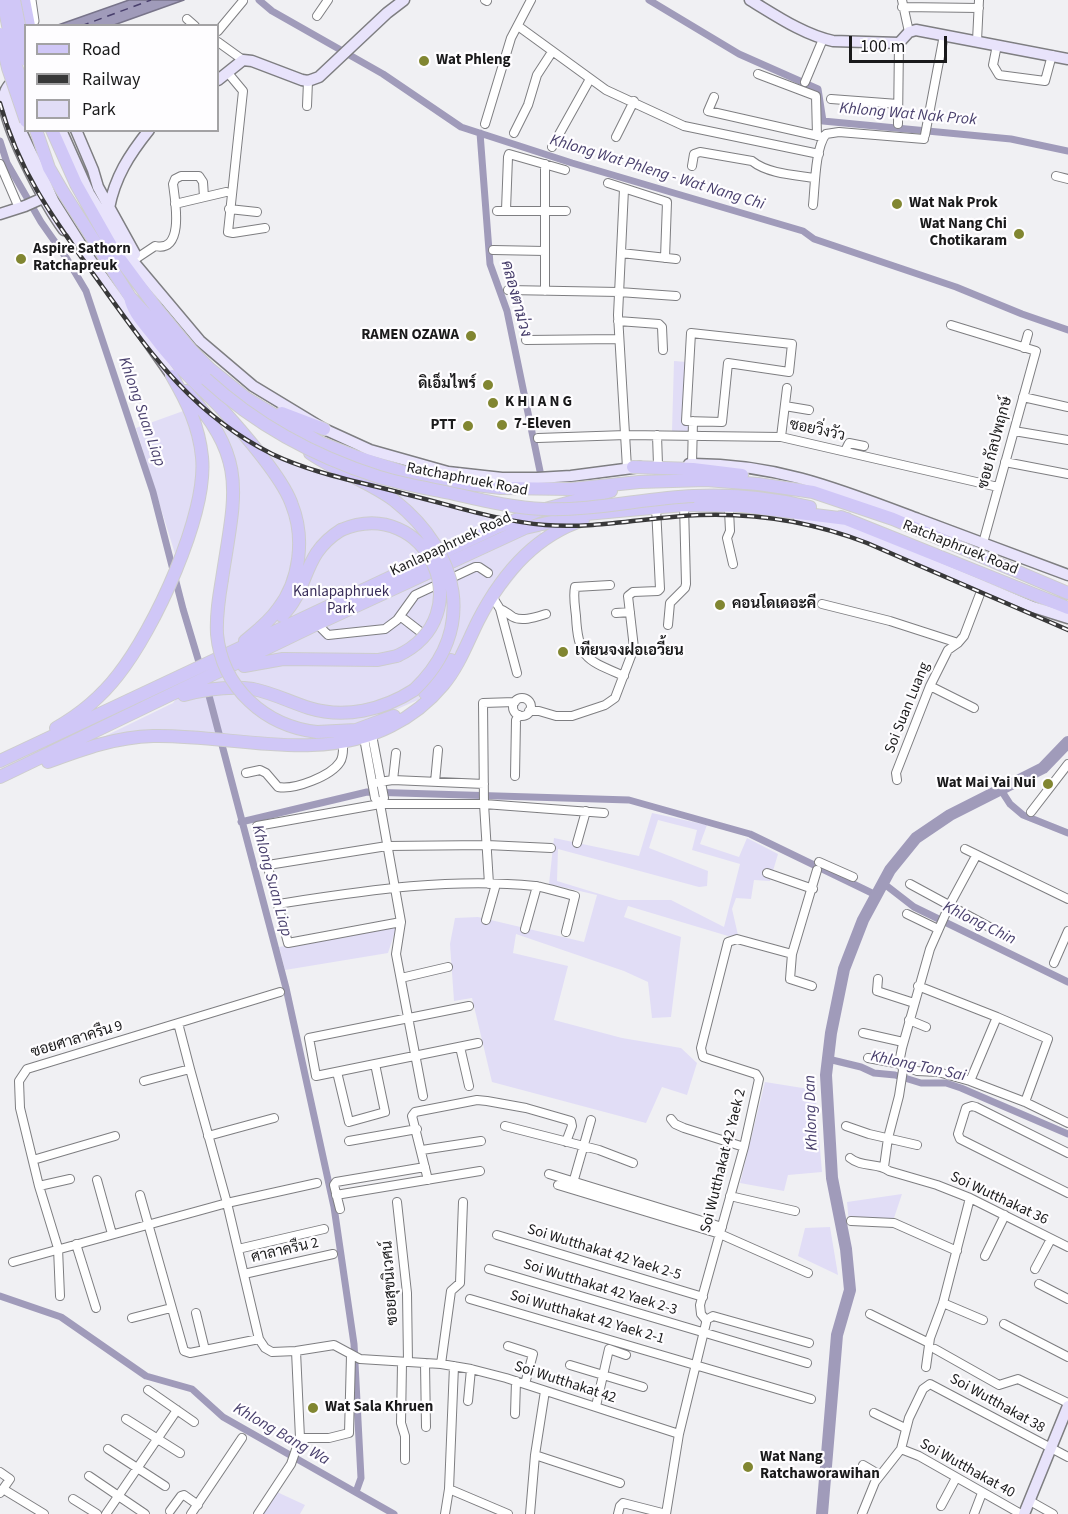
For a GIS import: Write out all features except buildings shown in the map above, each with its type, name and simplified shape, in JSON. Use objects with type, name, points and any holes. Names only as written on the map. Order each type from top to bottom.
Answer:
[{"type":"main road","points":[[5,0],[16,66],[24,89]]},
{"type":"main road","points":[[14,0],[24,50]]},
{"type":"main road","points":[[24,0],[30,24]]},
{"type":"main road","points":[[219,79],[243,60],[308,81],[319,77],[404,0]]},
{"type":"main road","points":[[750,0],[823,39],[899,43],[909,32],[916,30],[1068,58]]},
{"type":"main road","points":[[0,34],[8,68],[24,115]]},
{"type":"main road","points":[[24,76],[12,81],[4,97],[5,108],[25,161],[30,204],[90,259]]},
{"type":"main road","points":[[24,86],[18,89],[11,99],[20,129],[54,202],[90,259],[172,376],[210,420],[226,446],[231,461],[233,501],[217,631],[222,658],[231,679],[242,694],[266,714],[285,725],[317,732],[364,728],[388,719],[407,708],[434,683],[478,622]]},
{"type":"main road","points":[[30,132],[49,168]]},
{"type":"main road","name":"Ratchaphruek Road","points":[[37,132],[49,168],[130,297],[206,379],[237,405],[284,435],[348,466],[397,481],[485,501],[544,509],[580,508],[694,495],[733,495],[778,500],[847,519],[1068,608]]},
{"type":"main road","name":"Ratchaphruek Road","points":[[56,132],[76,183],[114,251],[191,350],[231,387],[261,408],[319,442],[406,473],[501,489],[538,490],[674,481],[733,481],[813,492],[869,510],[1068,593]]},
{"type":"main road","name":"Ratchaphruek Road","points":[[56,132],[89,193],[126,253],[205,345],[254,386],[324,429],[370,450],[448,472],[502,478],[572,476],[630,467],[692,464],[731,466],[799,476],[854,494],[1068,574]]},
{"type":"main road","points":[[71,132],[88,168],[105,176],[122,170]]},
{"type":"main road","points":[[77,132],[98,187],[144,273]]},
{"type":"main road","points":[[109,207],[116,179],[147,132]]},
{"type":"main road","points":[[0,214],[30,204]]},
{"type":"main road","points":[[130,297],[132,306],[141,321],[165,351],[230,419],[276,476],[288,494],[295,514],[299,537],[298,556],[295,574],[286,596],[270,619],[230,653]]},
{"type":"main road","points":[[0,759],[63,724],[83,710],[107,688],[142,639],[176,567],[198,504],[202,480],[202,458],[191,410],[172,376]]},
{"type":"main road","points":[[206,678],[273,694],[308,707],[337,713],[376,708],[414,690],[430,673],[444,649],[450,631],[453,599],[447,568],[437,545],[418,521],[379,490],[332,468],[308,452],[256,411],[231,387]]},
{"type":"main road","points":[[261,408],[273,409],[324,429]]},
{"type":"main road","points":[[630,467],[726,472],[813,492]]},
{"type":"main road","name":"Kanlapaphruek Road","points":[[206,678],[230,653],[518,518],[586,497],[674,481]]},
{"type":"main road","name":"Ratchaphruek Road","points":[[708,504],[729,510],[770,513],[816,521],[852,531],[1033,607],[1068,617]]},
{"type":"main road","name":"Kanlapaphruek Road","points":[[0,759],[206,678],[525,528],[573,516],[708,504],[766,508],[847,519]]},
{"type":"main road","points":[[0,778],[107,742],[152,736],[311,745],[343,742],[368,736],[412,714],[445,683],[492,596],[511,569],[546,538],[573,523],[625,511]]},
{"type":"main road","points":[[0,778],[206,678],[271,660],[371,660],[397,656],[419,642],[436,617],[440,584],[433,561],[421,544],[398,528],[370,523],[352,525],[328,538],[318,549],[299,591],[285,613],[230,653]]},
{"type":"main road","points":[[1024,574],[1068,587]]},
{"type":"main road","points":[[1026,591],[1068,617]]},
{"type":"main road","points":[[1023,1514],[1068,1405]]},
{"type":"street","points":[[5,0],[10,25],[17,30],[24,28]]},
{"type":"street","points":[[31,0],[34,21],[32,24]]},
{"type":"street","points":[[317,16],[328,0]]},
{"type":"street","points":[[485,124],[511,38],[531,0]]},
{"type":"street","points":[[219,30],[243,1]]},
{"type":"street","points":[[909,32],[902,4],[979,4],[977,41]]},
{"type":"street","points":[[187,20],[192,24]]},
{"type":"street","points":[[518,26],[612,93],[634,101],[684,126],[819,154]]},
{"type":"street","points":[[714,97],[708,111],[820,137],[830,132],[925,134],[944,35]]},
{"type":"street","points":[[805,82],[823,39]]},
{"type":"street","points":[[219,43],[243,60]]},
{"type":"street","points":[[898,124],[899,43]]},
{"type":"street","points":[[998,45],[993,65],[999,75],[1045,81],[1052,55]]},
{"type":"street","points":[[514,133],[528,105],[537,75],[552,52]]},
{"type":"street","points":[[228,73],[243,91],[228,233],[265,228]]},
{"type":"street","points":[[758,74],[816,96],[820,137],[813,205]]},
{"type":"street","points":[[552,147],[590,79]]},
{"type":"street","points":[[307,106],[308,81]]},
{"type":"street","points":[[831,99],[898,104]]},
{"type":"street","points":[[616,137],[634,101]]},
{"type":"street","points":[[692,166],[694,154],[700,152],[752,161],[758,166],[815,178]]},
{"type":"street","points":[[565,170],[509,154],[502,210],[566,211]]},
{"type":"street","points":[[0,164],[30,204]]},
{"type":"street","points":[[545,164],[545,291]]},
{"type":"street","points":[[137,258],[155,246],[161,247],[171,242],[176,227],[173,181],[181,176],[197,175],[201,178],[204,197]]},
{"type":"street","points":[[1056,176],[1068,179]]},
{"type":"street","points":[[608,183],[667,202],[665,258]]},
{"type":"street","points":[[624,189],[618,321],[630,467]]},
{"type":"street","points":[[175,204],[226,192]]},
{"type":"street","points":[[229,209],[257,213]]},
{"type":"street","points":[[494,250],[545,251]]},
{"type":"street","points":[[621,252],[676,259]]},
{"type":"street","points":[[508,290],[619,292],[676,296]]},
{"type":"street","points":[[618,321],[661,325],[663,350]]},
{"type":"street","points":[[951,325],[1024,348],[1028,334]]},
{"type":"street","points":[[691,333],[792,344],[789,372],[728,363],[722,422],[693,422],[686,421],[691,333]]},
{"type":"street","points":[[526,340],[620,339]]},
{"type":"street","name":"ซอย กัลปพฤกษ์","points":[[983,543],[1036,351],[1024,348]]},
{"type":"street","points":[[781,437],[787,388]]},
{"type":"street","points":[[1023,397],[1068,407]]},
{"type":"street","points":[[785,406],[809,410]]},
{"type":"street","points":[[692,464],[693,422]]},
{"type":"street","points":[[1014,431],[1068,440]]},
{"type":"street","name":"ซอยวิ่งวัว","points":[[538,438],[626,435],[781,437],[998,487]]},
{"type":"street","points":[[657,435],[658,465]]},
{"type":"street","points":[[845,451],[848,443],[864,446]]},
{"type":"street","points":[[1005,462],[1068,474]]},
{"type":"street","points":[[668,625],[670,603],[685,588],[686,584],[684,505]]},
{"type":"street","points":[[529,711],[539,711],[556,716],[572,716],[591,711],[615,698],[634,648],[628,596],[630,593],[660,589],[656,507]]},
{"type":"street","points":[[729,510],[730,531],[727,538],[733,564]]},
{"type":"street","points":[[462,574],[465,562]]},
{"type":"street","points":[[317,624],[324,633],[334,636],[385,629],[400,616],[415,595],[477,567],[488,573]]},
{"type":"street","points":[[610,585],[577,586],[574,589],[577,633],[581,651],[586,656],[594,663],[624,676]]},
{"type":"street","name":"Soi Suan Luang","points":[[897,780],[896,773],[930,687],[948,650],[964,636],[983,586]]},
{"type":"street","points":[[492,596],[500,609],[517,673]]},
{"type":"street","points":[[822,604],[890,621],[958,643]]},
{"type":"street","points":[[500,609],[515,618],[532,618],[546,614]]},
{"type":"street","points":[[616,613],[630,612]]},
{"type":"street","points":[[400,616],[422,633]]},
{"type":"street","points":[[930,687],[974,708]]},
{"type":"street","points":[[486,920],[492,884],[484,794],[483,703],[515,702],[526,699],[531,706],[529,711],[525,715],[519,715]]},
{"type":"street","points":[[515,702],[514,709],[519,715]]},
{"type":"street","points":[[515,776],[516,720],[519,715]]},
{"type":"street","points":[[368,736],[401,922],[396,954],[423,1096]]},
{"type":"street","points":[[246,773],[260,770],[279,787],[288,789],[313,781],[336,766],[343,754],[343,742]]},
{"type":"street","points":[[435,782],[438,750]]},
{"type":"street","points":[[393,780],[396,753]]},
{"type":"street","points":[[1031,812],[1068,764]]},
{"type":"street","points":[[377,785],[393,780],[435,782],[484,794],[604,813]]},
{"type":"street","points":[[401,922],[288,943],[257,826],[380,800],[484,794]]},
{"type":"street","points":[[577,843],[586,811]]},
{"type":"street","points":[[268,865],[387,846],[487,845],[551,848]]},
{"type":"street","points":[[965,849],[1068,899]]},
{"type":"street","points":[[884,1167],[902,1071],[903,1042],[918,986],[941,922],[976,856]]},
{"type":"street","points":[[812,986],[790,979],[792,954],[818,866],[853,877]]},
{"type":"street","points":[[767,873],[813,889]]},
{"type":"street","points":[[278,904],[394,886],[492,884],[537,886],[575,896],[566,932]]},
{"type":"street","points":[[909,884],[993,929]]},
{"type":"street","points":[[525,929],[537,886]]},
{"type":"street","points":[[907,914],[941,922]]},
{"type":"street","points":[[1054,963],[1068,931]]},
{"type":"street","name":"Soi Wutthakat 42 Yaek 2","points":[[679,1434],[704,1333],[706,1320],[701,1314],[703,1297],[744,1147],[758,1076],[703,1057],[701,1048],[728,942],[737,939],[792,954]]},
{"type":"street","points":[[401,978],[448,967]]},
{"type":"street","points":[[878,979],[876,991],[914,1003]]},
{"type":"street","points":[[918,986],[1048,1038],[1026,1102]]},
{"type":"street","name":"ซอยศาลาครืน 9","points":[[60,1296],[58,1248],[39,1186],[20,1107],[19,1081],[27,1069],[280,992]]},
{"type":"street","points":[[470,1006],[309,1038],[316,1076],[478,1044]]},
{"type":"street","points":[[970,1081],[997,1017]]},
{"type":"street","points":[[909,1020],[926,1026]]},
{"type":"street","points":[[140,1195],[184,1351],[190,1353],[259,1339],[227,1203],[178,1023]]},
{"type":"street","points":[[863,1033],[903,1042]]},
{"type":"street","points":[[460,1047],[470,1086]]},
{"type":"street","points":[[868,1058],[902,1071],[938,1072],[970,1081],[1026,1102],[1068,1123]]},
{"type":"street","points":[[337,1072],[349,1122],[385,1112],[375,1064]]},
{"type":"street","points":[[144,1081],[190,1069]]},
{"type":"street","points":[[428,1180],[412,1116],[415,1113],[477,1101],[526,1108],[571,1121],[572,1126],[566,1142]]},
{"type":"street","points":[[1068,1153],[976,1107],[966,1108],[958,1137],[1068,1193]]},
{"type":"street","points":[[208,1136],[274,1118]]},
{"type":"street","points":[[573,1183],[591,1119]]},
{"type":"street","points":[[671,1119],[675,1124],[684,1128],[744,1147]]},
{"type":"street","points":[[505,1126],[582,1146],[633,1163]]},
{"type":"street","points":[[846,1126],[917,1145]]},
{"type":"street","points":[[349,1141],[417,1129]]},
{"type":"street","points":[[33,1160],[115,1136]]},
{"type":"street","points":[[422,1150],[481,1142]]},
{"type":"street","name":"Soi Wutthakat 36","points":[[850,1158],[860,1165],[884,1167],[889,1171],[937,1185],[970,1198],[1068,1247]]},
{"type":"street","points":[[340,1209],[334,1185],[336,1182],[425,1167]]},
{"type":"street","points":[[336,1195],[480,1171]]},
{"type":"street","points":[[549,1174],[721,1231],[808,1273]]},
{"type":"street","points":[[39,1186],[70,1179]]},
{"type":"street","points":[[97,1180],[112,1234]]},
{"type":"street","points":[[13,1262],[227,1203],[317,1183]]},
{"type":"street","points":[[558,1185],[721,1231]]},
{"type":"street","points":[[730,1196],[795,1211]]},
{"type":"street","points":[[926,1367],[970,1198]]},
{"type":"street","name":"ซอยสุขนิเวศน์","points":[[397,1202],[407,1293],[401,1423],[405,1436],[405,1460]]},
{"type":"street","points":[[441,1364],[450,1291],[460,1283],[463,1202]]},
{"type":"street","points":[[985,1256],[1005,1215]]},
{"type":"street","points":[[850,1221],[894,1223],[957,1251]]},
{"type":"street","points":[[238,1249],[324,1229]]},
{"type":"street","name":"Soi Wutthakat 42 Yaek 2-5","points":[[497,1235],[703,1297]]},
{"type":"street","points":[[1035,1269],[1051,1239]]},
{"type":"street","points":[[76,1244],[96,1308]]},
{"type":"street","name":"ศาลาครืน 2","points":[[244,1275],[333,1254]]},
{"type":"street","name":"Soi Wutthakat 42 Yaek 2-3","points":[[489,1269],[807,1363]]},
{"type":"street","points":[[1039,1284],[1068,1299]]},
{"type":"street","name":"Soi Wutthakat 42 Yaek 2-1","points":[[470,1299],[811,1399]]},
{"type":"street","points":[[943,1303],[982,1320]]},
{"type":"street","points":[[132,1318],[171,1308]]},
{"type":"street","points":[[196,1313],[205,1350]]},
{"type":"street","points":[[870,1314],[932,1346],[999,1385],[1018,1379],[1068,1405]]},
{"type":"street","points":[[706,1320],[713,1316],[809,1343]]},
{"type":"street","points":[[1004,1324],[1068,1357]]},
{"type":"street","name":"Soi Wutthakat 42","points":[[259,1339],[265,1348],[272,1352],[334,1345],[355,1357],[405,1363],[441,1364],[471,1369],[516,1381],[679,1434]]},
{"type":"street","points":[[508,1346],[533,1354],[525,1384]]},
{"type":"street","points":[[596,1406],[609,1349],[626,1355]]},
{"type":"street","points":[[258,1514],[291,1464],[300,1438],[296,1351]]},
{"type":"street","points":[[300,1438],[329,1438],[349,1433],[355,1357]]},
{"type":"street","points":[[425,1363],[426,1427]]},
{"type":"street","points":[[570,1365],[643,1387]]},
{"type":"street","points":[[445,1514],[449,1488],[454,1366]]},
{"type":"street","points":[[468,1401],[471,1369]]},
{"type":"street","points":[[515,1414],[516,1381]]},
{"type":"street","name":"Soi Wutthakat 38","points":[[905,1428],[923,1389],[930,1384],[1068,1457]]},
{"type":"street","points":[[148,1390],[194,1422]]},
{"type":"street","points":[[530,1514],[535,1455],[545,1391]]},
{"type":"street","points":[[106,1514],[177,1410]]},
{"type":"street","points":[[862,1514],[875,1482],[901,1449],[905,1428],[874,1413]]},
{"type":"street","points":[[126,1419],[180,1453]]},
{"type":"street","points":[[618,1514],[623,1503],[666,1514],[679,1434]]},
{"type":"street","points":[[191,1514],[242,1438]]},
{"type":"street","points":[[108,1449],[165,1486]]},
{"type":"street","name":"Soi Wutthakat 40","points":[[901,1449],[919,1456],[982,1493],[1005,1510],[1023,1514]]},
{"type":"street","points":[[535,1455],[620,1483]]},
{"type":"street","points":[[863,1465],[880,1475]]},
{"type":"street","points":[[0,1472],[10,1479],[1,1491],[44,1514]]},
{"type":"street","points":[[89,1476],[145,1514]]},
{"type":"street","points":[[941,1506],[956,1478]]},
{"type":"street","points":[[449,1488],[508,1514]]},
{"type":"street","points":[[974,1514],[982,1493]]},
{"type":"street","points":[[170,1511],[184,1495],[198,1506]]},
{"type":"street","points":[[73,1499],[97,1514]]},
{"type":"street","points":[[1030,1501],[1053,1514]]},
{"type":"green space","points":[[674,361],[687,362],[684,420],[690,426],[690,432],[672,431]]},
{"type":"green space","points":[[186,410],[195,438],[199,485],[176,557],[136,428]]},
{"type":"green space","name":"Kanlapaphruek Park","points":[[213,423],[279,457],[317,471],[498,519],[534,525],[546,538],[418,700],[356,727],[328,732],[332,744],[95,741],[173,703],[188,684],[0,773],[0,768],[196,674],[219,645],[232,501]]},
{"type":"green space","points":[[652,813],[707,825],[700,844],[739,857],[747,838],[778,854],[770,881],[754,880],[751,899],[736,898],[732,909],[738,935],[728,936],[628,906],[624,917],[681,937],[671,1017],[652,1018],[648,982],[624,971],[516,934],[513,953],[568,966],[554,1020],[622,1038],[681,1048],[697,1063],[687,1095],[662,1087],[646,1123],[492,1082],[472,998],[454,1001],[450,944],[455,918],[478,917],[584,942],[597,895],[549,884],[554,838],[639,856]],"holes":[[[658,820],[697,830],[692,850],[740,864],[724,927],[671,900],[619,900],[557,881],[558,849],[699,887],[707,886],[708,871],[649,848]]]},
{"type":"green space","points":[[394,926],[396,929],[388,953],[285,970],[279,947]]},
{"type":"green space","points":[[765,1082],[815,1090],[822,1172],[788,1175],[784,1191],[740,1183]]},
{"type":"green space","points":[[902,1194],[893,1221],[849,1223],[847,1202]]},
{"type":"green space","points":[[830,1227],[838,1275],[798,1256],[805,1228]]},
{"type":"green space","points":[[277,1492],[305,1505],[300,1514],[263,1514]]},
{"type":"shaded area","points":[[129,0],[184,0],[117,24],[61,24]]},
{"type":"waterway","name":"Khlong Wat Phleng - Wat Nang Chi","points":[[259,0],[272,11],[383,74],[461,127],[572,163],[803,231],[814,239],[956,287],[1068,330]]},
{"type":"waterway","name":"Khlong Wat Nak Prok","points":[[649,0],[739,54],[818,89],[823,121],[1011,139],[1068,151]]},
{"type":"waterway","name":"คลองตาม่วง","points":[[480,133],[490,264],[507,311],[540,471]]},
{"type":"waterway","name":"Khlong Suan Liap","points":[[0,141],[7,163],[41,222],[86,291],[153,492],[201,669]]},
{"type":"waterway","name":"Khlong Suan Liap","points":[[207,688],[286,988],[334,1207],[354,1344],[361,1478],[356,1492]]},
{"type":"waterway","name":"Khlong Dan","points":[[822,1514],[837,1335],[850,1290],[846,1249],[832,1178],[826,1075],[831,1033],[844,969],[863,920],[890,870],[916,838],[950,815],[1043,768],[1068,742]]},
{"type":"waterway","points":[[1001,790],[1010,804],[1023,815],[1068,833]]},
{"type":"waterway","points":[[241,822],[367,792],[629,800],[750,834],[876,895]]},
{"type":"waterway","name":"Khlong Chin","points":[[883,883],[914,907],[1068,982]]},
{"type":"waterway","name":"Khlong Ton Sai","points":[[828,1059],[861,1067],[874,1073],[895,1075],[921,1083],[946,1083],[1068,1134]]},
{"type":"waterway","name":"Khlong Bang Wa","points":[[0,1296],[61,1317],[146,1376],[192,1389],[223,1417],[394,1514]]},
{"type":"ferry route","points":[[86,24],[151,0]]},
{"type":"railway","points":[[0,103],[27,173],[51,214],[151,353],[171,376],[216,419],[272,454],[338,477],[527,523],[564,526],[721,515],[764,517],[805,524],[867,543],[1068,630]]},
{"type":"place","name":"Wat Phleng","points":[[424,61]]},
{"type":"place","name":"Wat Nak Prok","points":[[897,204]]},
{"type":"place","name":"Wat Nang Chi Chotikaram","points":[[1019,234]]},
{"type":"place","name":"Aspire Sathorn Ratchapreuk","points":[[21,259]]},
{"type":"place","name":"RAMEN OZAWA","points":[[471,336]]},
{"type":"place","name":"ดิเอ็มไพร์","points":[[488,385]]},
{"type":"place","name":"K H I A N G","points":[[493,403]]},
{"type":"place","name":"7-Eleven","points":[[502,425]]},
{"type":"place","name":"PTT","points":[[468,426]]},
{"type":"place","name":"คอนโดเดอะคี","points":[[720,605]]},
{"type":"place","name":"เทียนจงฝอเอวี้ยน","points":[[563,652]]},
{"type":"place","name":"Wat Mai Yai Nui","points":[[1048,784]]},
{"type":"place","name":"Wat Sala Khruen","points":[[313,1408]]},
{"type":"place","name":"Wat Nang Ratchaworawihan","points":[[748,1467]]}]
